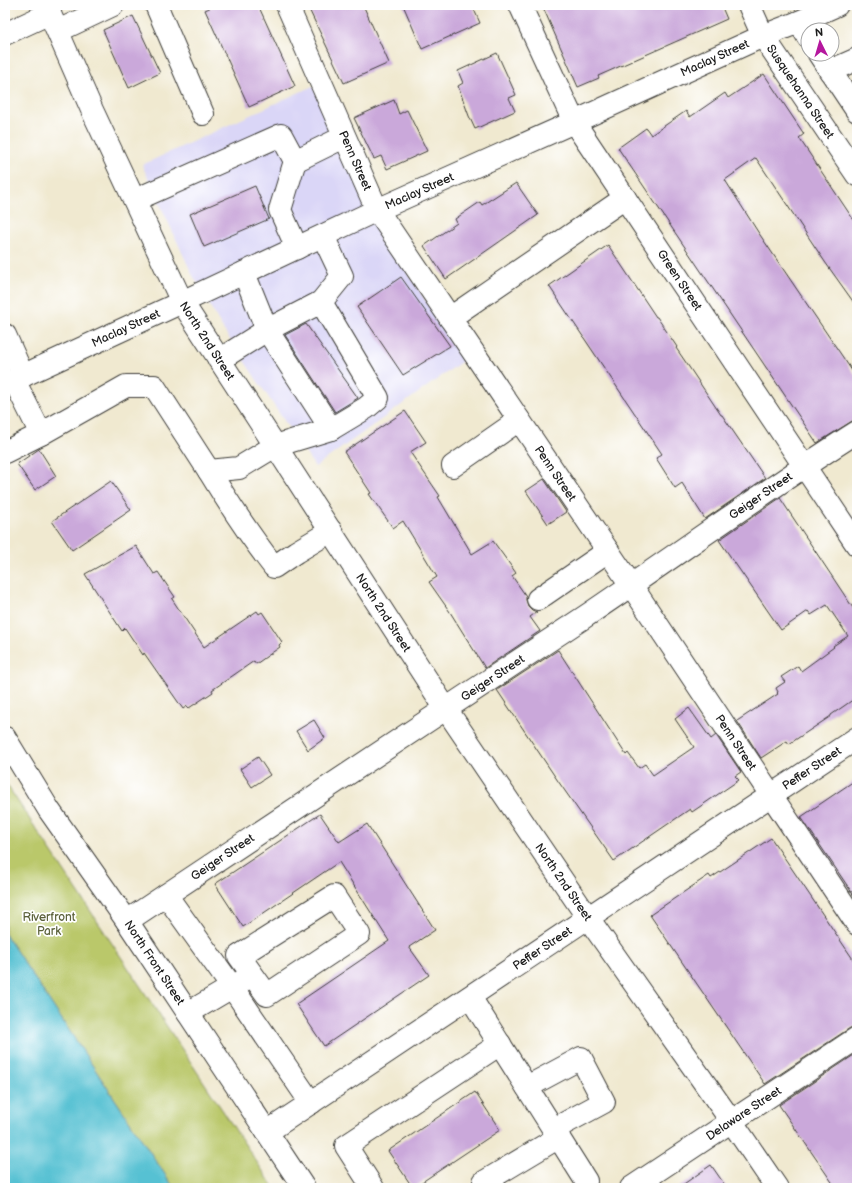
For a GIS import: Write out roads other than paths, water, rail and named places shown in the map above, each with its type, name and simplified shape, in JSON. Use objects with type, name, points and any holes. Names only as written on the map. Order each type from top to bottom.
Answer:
[{"type":"street","points":[[5,34],[51,17],[113,5]]},
{"type":"street","points":[[156,5],[203,114]]},
{"type":"street","name":"Penn Street","points":[[287,5],[377,210],[631,585],[857,924]]},
{"type":"street","name":"Green Street","points":[[520,5],[574,122],[857,545]]},
{"type":"street","name":"Susquehanna Street","points":[[749,5],[763,36],[857,175]]},
{"type":"street","name":"Maclay Street","points":[[815,22],[837,5]]},
{"type":"street","name":"North 2nd Street","points":[[51,17],[92,110],[182,302],[446,709],[588,918],[777,1188]]},
{"type":"street","name":"Maclay Street","points":[[14,380],[377,210],[763,36],[800,31]]},
{"type":"street","points":[[840,61],[857,59]]},
{"type":"street","points":[[825,62],[857,110]]},
{"type":"street","points":[[135,200],[282,135],[295,161],[280,210],[297,248]]},
{"type":"street","points":[[295,161],[344,137]]},
{"type":"street","points":[[450,318],[625,198]]},
{"type":"street","points":[[219,360],[267,330],[321,302],[342,276],[323,236]]},
{"type":"street","points":[[244,273],[267,330],[331,429]]},
{"type":"street","points":[[209,471],[239,468],[275,446],[331,429],[366,408],[378,398],[321,302]]},
{"type":"street","points":[[5,335],[14,380],[41,434]]},
{"type":"street","points":[[5,452],[41,434],[126,386],[154,386],[240,521],[274,567],[331,531]]},
{"type":"street","points":[[453,466],[519,420]]},
{"type":"street","name":"Geiger Street","points":[[127,921],[631,585],[803,466],[857,432]]},
{"type":"street","points":[[538,599],[608,551]]},
{"type":"street","name":"North Front Street","points":[[5,738],[49,810],[127,921],[304,1188]]},
{"type":"street","name":"Peffer Street","points":[[267,1132],[857,738]]},
{"type":"street","points":[[166,895],[293,1075],[310,1103]]},
{"type":"street","points":[[334,896],[359,934],[267,995],[252,975],[238,956],[334,896]]},
{"type":"street","points":[[188,1013],[252,975]]},
{"type":"street","points":[[470,996],[586,1181]]},
{"type":"street","name":"Delaware Street","points":[[631,1188],[857,1038]]},
{"type":"street","points":[[373,1188],[346,1146],[500,1044]]},
{"type":"street","points":[[484,1182],[604,1102],[581,1058],[527,1087]]},
{"type":"water","points":[[5,934],[174,1188],[5,1188]]},
{"type":"park label","name":"Riverfront Park","points":[[49,924]]}]
